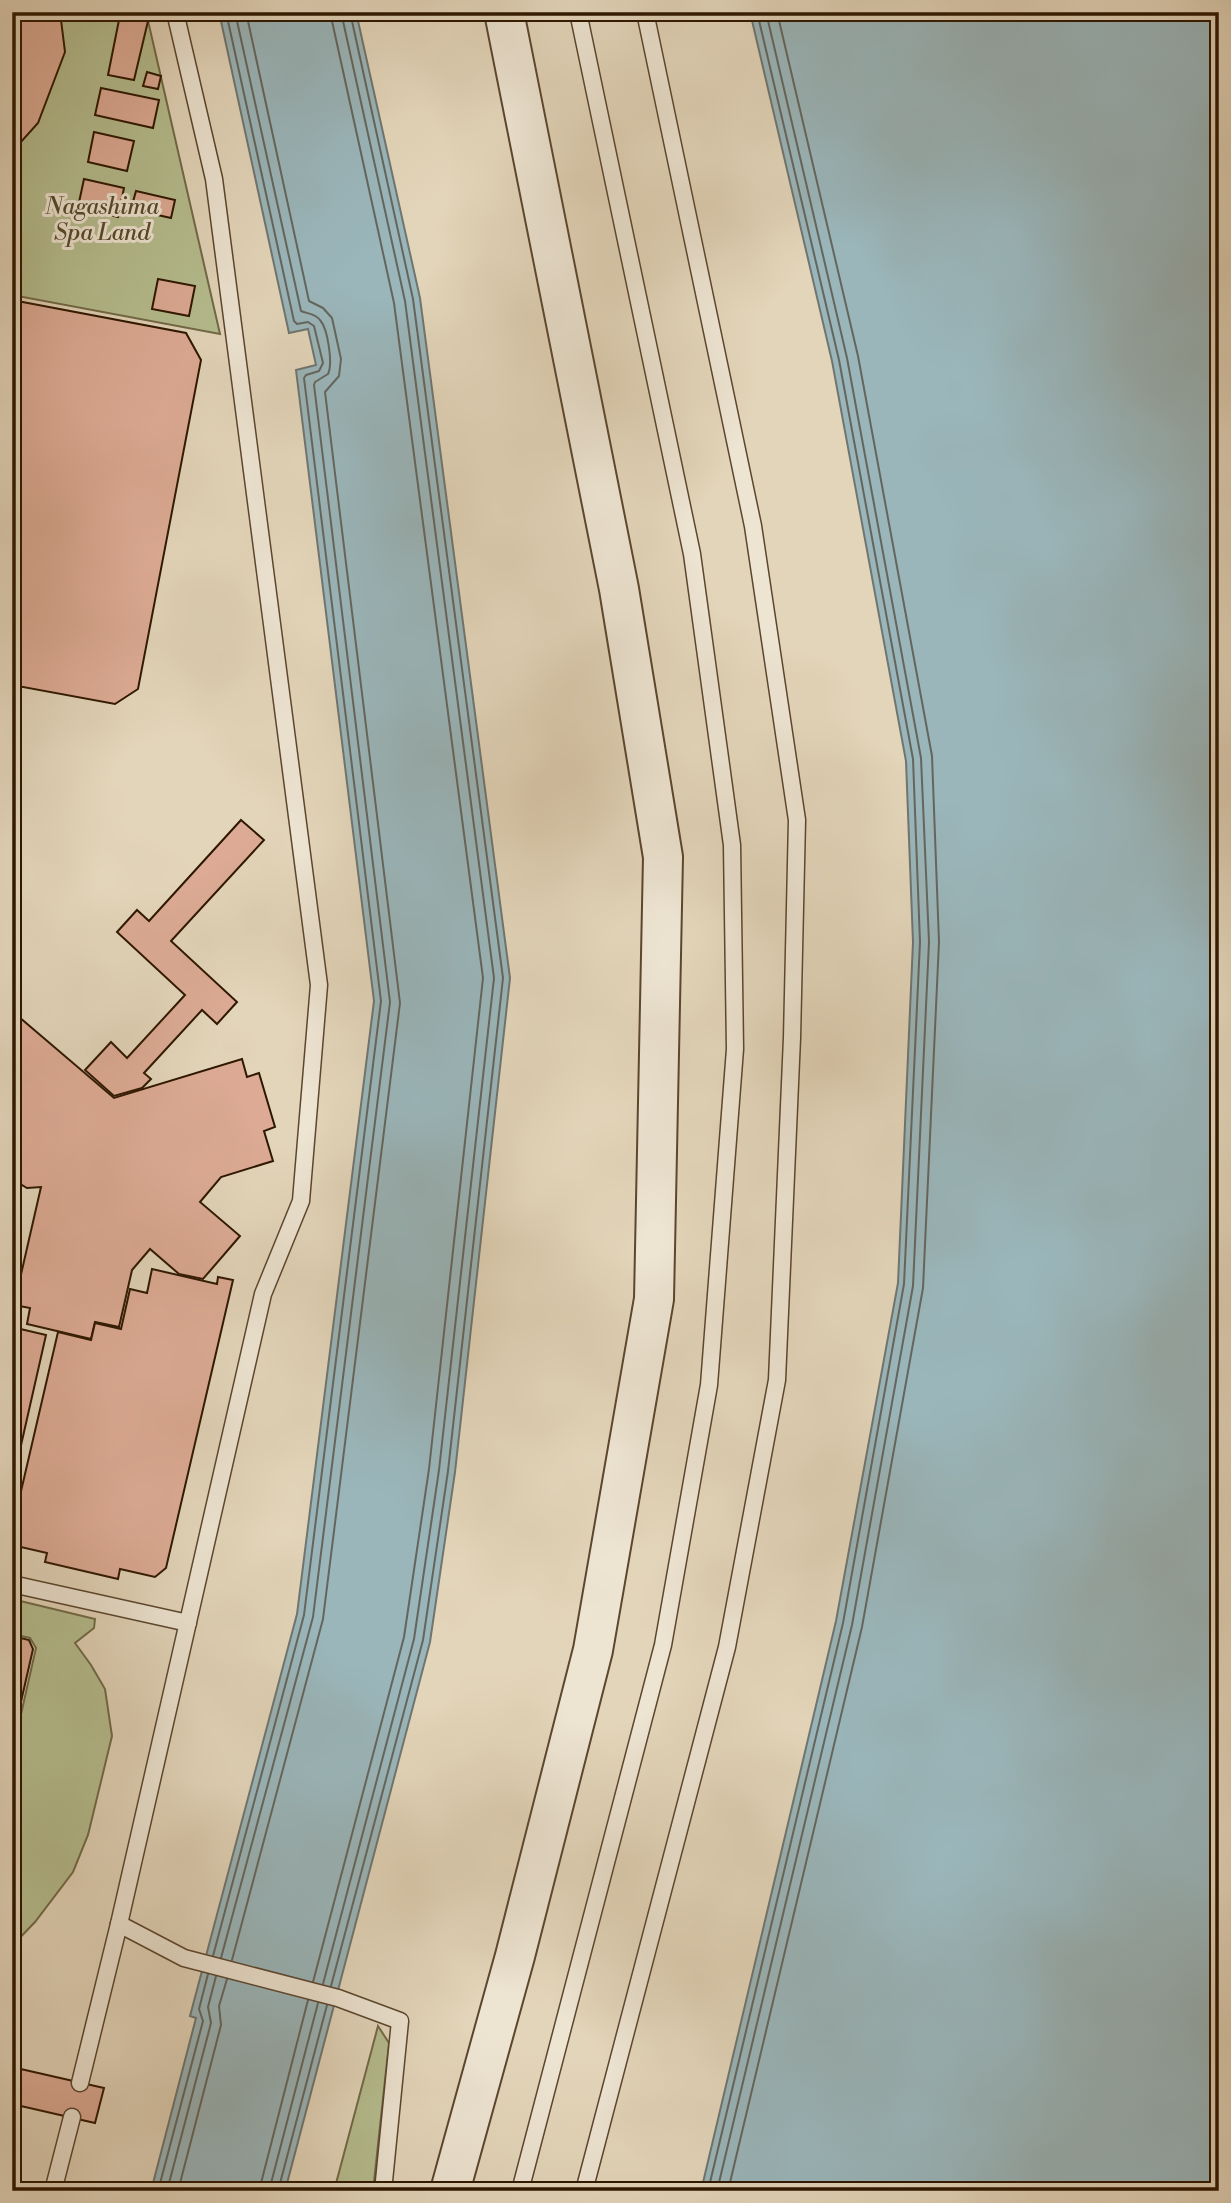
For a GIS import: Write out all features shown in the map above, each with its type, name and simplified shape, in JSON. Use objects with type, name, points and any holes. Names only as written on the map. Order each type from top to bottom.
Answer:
[{"type":"street","points":[[450,2191],[515,1956],[593,1650],[654,1299],[663,857],[619,589],[503,12]]},
{"type":"lane","points":[[80,2082],[119,1924],[263,1293],[301,1201],[319,985],[214,179],[175,12]]},
{"type":"lane","points":[[520,2191],[663,1645],[709,1385],[735,1049],[732,845],[692,554],[578,12]]},
{"type":"lane","points":[[584,2191],[727,1647],[777,1380],[792,1038],[797,820],[753,526],[645,12]]},
{"type":"lane","points":[[12,1584],[188,1623]]},
{"type":"lane","points":[[119,1924],[184,1958],[338,1998],[400,2021],[383,2191]]},
{"type":"lane","points":[[53,2191],[72,2117]]},
{"type":"green space","name":"Nagashima Spa Land","points":[[12,12],[146,12],[220,334],[12,295]]},
{"type":"green space","points":[[12,1599],[95,1619],[94,1628],[75,1643],[105,1689],[112,1736],[88,1835],[73,1872],[35,1922],[12,1946],[12,1754],[36,1648],[30,1638],[12,1634]]},
{"type":"green space","points":[[378,2026],[389,2043],[373,2191],[334,2191]]},
{"type":"water","points":[[219,12],[356,12],[420,298],[510,978],[455,1472],[430,1642],[285,2191],[151,2191],[196,2018],[190,2016],[297,1614],[374,1001],[296,370],[316,365],[308,329],[289,333]]},
{"type":"water","points":[[750,12],[1219,12],[1219,2191],[701,2191],[836,1621],[898,1283],[913,942],[906,761],[832,361]]},
{"type":"building","points":[[12,12],[60,12],[65,52],[38,123],[12,152]]},
{"type":"building","points":[[120,15],[148,21],[134,80],[108,75]]},
{"type":"building","points":[[147,72],[161,76],[158,89],[143,86]]},
{"type":"building","points":[[101,88],[159,100],[153,128],[95,115]]},
{"type":"building","points":[[94,132],[134,141],[127,171],[88,162]]},
{"type":"building","points":[[84,179],[124,188],[118,217],[78,207]]},
{"type":"building","points":[[136,191],[175,200],[171,218],[131,209]]},
{"type":"building","points":[[158,279],[195,286],[189,316],[152,309]]},
{"type":"building","points":[[12,300],[186,333],[201,360],[138,689],[115,704],[12,685]]},
{"type":"building","points":[[241,820],[264,840],[171,941],[237,1002],[217,1024],[202,1010],[144,1073],[151,1079],[142,1088],[114,1096],[85,1070],[111,1042],[127,1058],[185,995],[117,932],[137,910],[149,921]]},
{"type":"building","points":[[12,1011],[114,1098],[242,1059],[247,1077],[259,1073],[275,1127],[264,1131],[273,1161],[221,1177],[200,1202],[240,1236],[203,1279],[179,1274],[150,1249],[132,1270],[119,1327],[95,1322],[91,1339],[27,1324],[30,1308],[14,1305],[41,1187],[27,1188],[12,1179]]},
{"type":"building","points":[[152,1269],[217,1284],[218,1277],[233,1280],[166,1568],[155,1577],[120,1569],[118,1579],[45,1562],[47,1553],[12,1545],[12,1530],[58,1332],[91,1340],[95,1323],[121,1329],[130,1289],[147,1293]]},
{"type":"building","points":[[12,1327],[46,1335],[12,1485]]},
{"type":"building","points":[[12,1636],[29,1640],[33,1649],[12,1741]]},
{"type":"building","points":[[12,2067],[104,2088],[95,2123],[12,2104]]}]
